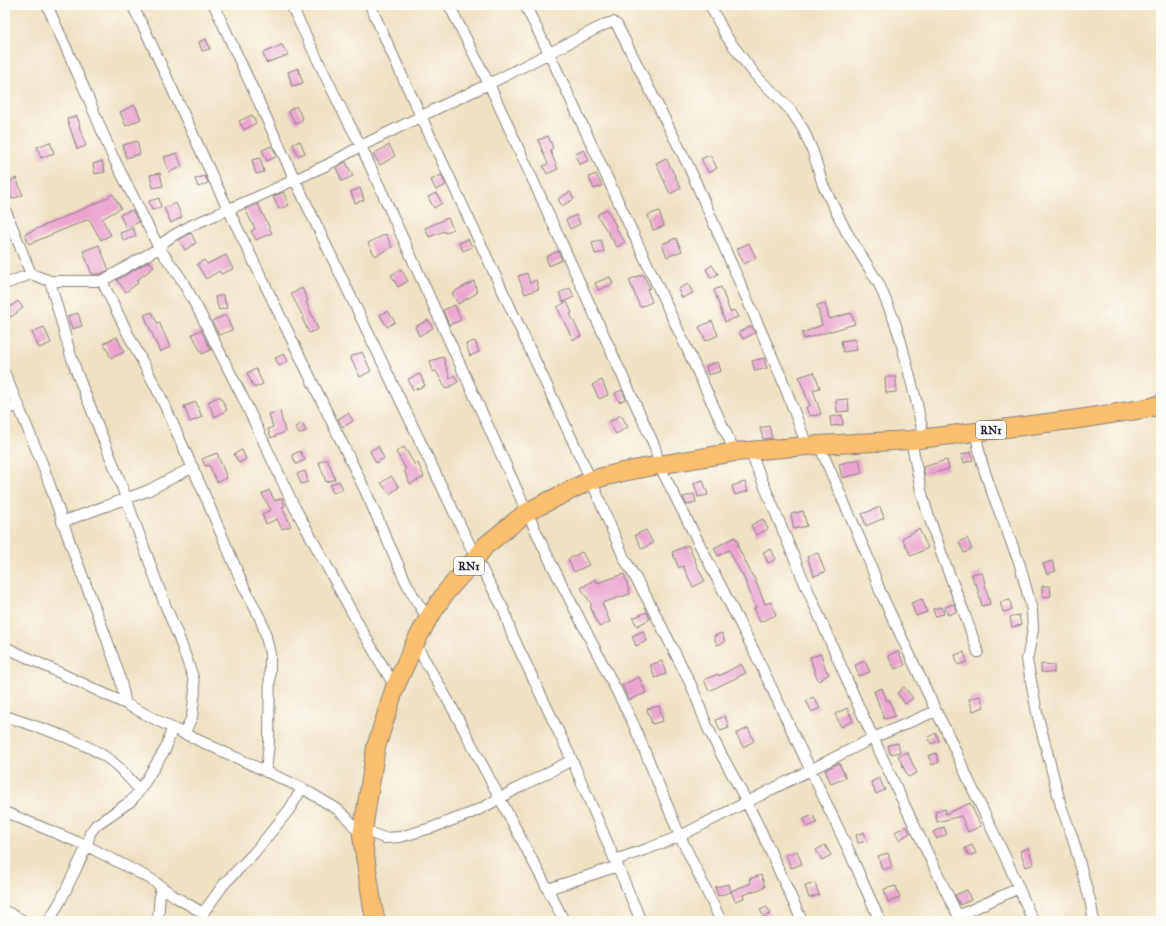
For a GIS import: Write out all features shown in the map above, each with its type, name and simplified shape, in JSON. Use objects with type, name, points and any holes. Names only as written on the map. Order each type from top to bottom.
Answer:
[{"type":"highway","name":"RN1","points":[[376,921],[373,909],[363,833],[376,747],[395,687],[415,643],[428,619],[446,592],[485,546],[527,512],[591,480],[659,465],[742,452],[918,440],[1079,419],[1149,408],[1161,404]]},
{"type":"street","points":[[46,5],[84,88],[112,155],[159,248],[180,277],[199,311],[242,396],[297,512],[365,636],[395,687]]},
{"type":"street","points":[[132,5],[365,490],[405,580],[428,619]]},
{"type":"street","points":[[214,5],[295,180],[476,558],[504,610],[518,648],[572,760],[641,921]]},
{"type":"street","points":[[291,5],[361,146],[548,557],[632,723],[680,836],[721,921]]},
{"type":"street","points":[[370,5],[591,480],[624,558],[668,637],[714,740],[747,802],[780,870],[802,921]]},
{"type":"street","points":[[449,5],[488,84],[655,447],[659,465],[755,653],[849,851],[880,921]]},
{"type":"street","points":[[525,5],[803,579],[873,738],[958,914],[962,914],[1019,888]]},
{"type":"street","points":[[710,5],[726,36],[746,63],[759,79],[792,112],[803,129],[813,152],[823,185],[846,231],[879,284],[894,320],[917,404],[920,484],[927,511],[943,558],[978,652]]},
{"type":"street","points":[[5,284],[31,274],[50,280],[102,281],[159,248],[164,242],[174,235],[327,165],[361,146],[606,24],[613,22],[617,25],[689,167],[782,379],[813,446],[867,555],[880,591],[947,732],[968,781],[1008,863],[1032,921]]},
{"type":"street","points":[[5,209],[31,274]]},
{"type":"street","points":[[50,280],[70,353],[193,677],[194,690],[192,717],[184,734]]},
{"type":"street","points":[[102,281],[122,323],[160,395],[265,632],[270,654],[269,742],[266,772]]},
{"type":"street","points":[[5,374],[42,464],[62,522],[120,674],[126,704]]},
{"type":"street","points":[[5,410],[19,405]]},
{"type":"street","points":[[975,432],[990,487],[1020,566],[1032,610],[1033,630],[1027,660],[1037,713],[1061,806],[1073,839],[1089,896],[1093,917],[1092,921]]},
{"type":"street","points":[[62,522],[147,491],[193,467]]},
{"type":"street","points":[[415,643],[484,766],[499,798],[564,921]]},
{"type":"street","points":[[5,647],[126,704],[184,734],[302,788],[337,809],[363,833],[384,838],[400,837],[469,814],[572,760]]},
{"type":"street","points":[[548,889],[617,863],[680,836],[873,738],[936,710]]},
{"type":"street","points":[[5,716],[61,735],[94,750],[110,760],[124,772],[140,790]]},
{"type":"street","points":[[49,921],[61,900],[87,846],[90,833],[96,825],[131,801],[140,790],[166,748],[172,728]]},
{"type":"street","points":[[5,812],[87,846],[151,879],[174,896],[203,913],[224,884],[254,853],[289,810],[302,788]]},
{"type":"street","points":[[158,921],[160,892],[162,887]]},
{"type":"street","points":[[5,911],[24,921]]},
{"type":"building","points":[[206,39],[210,49],[202,51],[199,42]]},
{"type":"building","points":[[282,45],[288,55],[266,63],[263,53]]},
{"type":"building","points":[[298,68],[303,83],[292,86],[288,72]]},
{"type":"building","points":[[135,105],[141,119],[126,126],[120,112]]},
{"type":"building","points":[[296,106],[303,119],[296,124],[288,111]]},
{"type":"building","points":[[252,115],[256,123],[244,130],[239,121]]},
{"type":"building","points":[[77,116],[86,146],[77,149],[67,119]]},
{"type":"building","points":[[548,136],[553,148],[550,150],[558,169],[547,174],[543,166],[548,164],[538,140]]},
{"type":"building","points":[[137,141],[140,154],[126,158],[123,145]]},
{"type":"building","points":[[300,141],[305,153],[298,156],[293,144]]},
{"type":"building","points":[[50,142],[54,153],[41,158],[37,147]]},
{"type":"building","points":[[389,145],[395,156],[380,165],[373,154]]},
{"type":"building","points":[[272,146],[277,156],[267,161],[262,150]]},
{"type":"building","points":[[584,150],[589,160],[579,165],[575,154]]},
{"type":"building","points":[[177,153],[182,167],[169,172],[164,157]]},
{"type":"building","points":[[710,155],[717,168],[709,173],[701,159]]},
{"type":"building","points":[[260,158],[264,172],[256,174],[252,160]]},
{"type":"building","points":[[666,158],[681,188],[670,194],[656,163]]},
{"type":"building","points":[[102,161],[105,172],[95,174],[93,164]]},
{"type":"building","points":[[346,162],[353,176],[342,181],[336,168]]},
{"type":"building","points":[[160,173],[163,186],[153,188],[150,175]]},
{"type":"building","points":[[596,174],[602,186],[594,189],[589,177]]},
{"type":"building","points":[[441,175],[446,185],[436,190],[431,180]]},
{"type":"building","points":[[205,176],[208,183],[198,187],[195,179]]},
{"type":"building","points":[[16,178],[23,195],[12,199],[6,183]]},
{"type":"building","points":[[360,188],[364,200],[355,203],[351,192]]},
{"type":"building","points":[[283,192],[289,205],[279,209],[273,197]]},
{"type":"building","points":[[570,192],[574,199],[562,206],[558,199]]},
{"type":"building","points":[[436,193],[442,203],[434,208],[428,197]]},
{"type":"building","points":[[113,194],[121,208],[102,219],[111,235],[101,240],[89,219],[29,244],[25,234],[99,202]]},
{"type":"building","points":[[159,198],[161,207],[152,210],[149,201]]},
{"type":"building","points":[[176,203],[182,217],[171,223],[164,208]]},
{"type":"building","points":[[258,204],[272,233],[256,240],[251,231],[255,229],[245,209]]},
{"type":"building","points":[[607,209],[616,226],[615,227],[625,242],[617,247],[597,215]]},
{"type":"building","points":[[132,210],[139,222],[126,228],[120,215]]},
{"type":"building","points":[[659,211],[664,226],[653,230],[648,215]]},
{"type":"building","points":[[576,215],[580,224],[570,229],[566,220]]},
{"type":"building","points":[[448,218],[453,229],[445,233],[444,231],[429,237],[425,228]]},
{"type":"building","points":[[133,228],[136,236],[124,241],[120,233]]},
{"type":"building","points":[[191,233],[196,243],[185,250],[179,240]]},
{"type":"building","points":[[386,234],[392,247],[375,256],[368,243]]},
{"type":"building","points":[[676,238],[682,251],[667,257],[662,244]]},
{"type":"building","points":[[468,239],[472,247],[463,251],[459,243]]},
{"type":"building","points":[[601,240],[604,252],[595,254],[592,242]]},
{"type":"building","points":[[749,243],[756,258],[744,264],[737,249]]},
{"type":"building","points":[[99,245],[109,270],[100,274],[92,274],[83,251]]},
{"type":"building","points":[[558,251],[562,260],[549,266],[546,257]]},
{"type":"building","points":[[226,255],[233,269],[221,274],[219,271],[206,279],[197,264],[204,260],[207,264]]},
{"type":"building","points":[[150,261],[154,267],[136,281],[138,283],[126,292],[117,280]]},
{"type":"building","points":[[712,265],[718,274],[711,278],[706,269]]},
{"type":"building","points":[[401,269],[408,281],[398,287],[391,275]]},
{"type":"building","points":[[527,273],[530,283],[536,280],[539,289],[525,294],[518,276]]},
{"type":"building","points":[[643,274],[650,288],[647,289],[652,302],[640,307],[629,280]]},
{"type":"building","points":[[610,277],[613,284],[598,290],[595,283]]},
{"type":"building","points":[[474,281],[477,293],[458,304],[452,293]]},
{"type":"building","points":[[688,284],[693,293],[682,298],[678,289]]},
{"type":"building","points":[[721,287],[730,312],[734,310],[738,317],[725,322],[714,290]]},
{"type":"building","points":[[302,288],[308,301],[306,302],[318,329],[309,333],[302,318],[304,318],[291,294]]},
{"type":"building","points":[[570,288],[574,297],[563,302],[559,293]]},
{"type":"building","points":[[223,295],[227,308],[219,310],[215,297]]},
{"type":"building","points":[[18,301],[23,308],[11,317],[6,310]]},
{"type":"building","points":[[567,302],[572,313],[570,314],[581,336],[573,340],[557,307]]},
{"type":"building","points":[[825,303],[829,319],[851,313],[855,324],[804,339],[802,333],[822,325],[817,305]]},
{"type":"building","points":[[455,305],[461,320],[449,325],[443,310]]},
{"type":"building","points":[[388,311],[395,322],[387,327],[380,315]]},
{"type":"building","points":[[152,312],[157,323],[159,322],[170,347],[160,352],[144,315]]},
{"type":"building","points":[[78,313],[82,326],[72,329],[68,316]]},
{"type":"building","points":[[226,315],[232,330],[219,335],[212,321]]},
{"type":"building","points":[[428,320],[433,328],[419,336],[415,327]]},
{"type":"building","points":[[712,321],[718,335],[706,341],[699,327]]},
{"type":"building","points":[[751,326],[755,333],[743,339],[739,332]]},
{"type":"building","points":[[44,327],[51,343],[39,348],[32,332]]},
{"type":"building","points":[[201,330],[211,350],[202,354],[192,334]]},
{"type":"building","points":[[117,337],[124,352],[111,358],[104,343]]},
{"type":"building","points":[[855,339],[857,350],[843,352],[841,341]]},
{"type":"building","points":[[475,341],[479,352],[470,356],[466,344]]},
{"type":"building","points":[[362,352],[371,371],[360,377],[350,357]]},
{"type":"building","points":[[284,354],[288,361],[279,366],[275,358]]},
{"type":"building","points":[[443,357],[450,378],[454,375],[458,382],[446,389],[436,371],[433,372],[430,361]]},
{"type":"building","points":[[764,358],[767,368],[755,371],[752,361]]},
{"type":"building","points":[[718,362],[721,371],[708,375],[706,366]]},
{"type":"building","points":[[256,369],[263,384],[254,388],[247,373]]},
{"type":"building","points":[[814,372],[820,388],[813,390],[821,414],[809,416],[806,407],[810,406],[799,377]]},
{"type":"building","points":[[420,374],[425,386],[413,390],[408,379]]},
{"type":"building","points":[[885,377],[896,377],[896,392],[886,393]]},
{"type":"building","points":[[602,380],[608,395],[599,399],[592,385]]},
{"type":"building","points":[[622,390],[626,399],[619,402],[615,393]]},
{"type":"building","points":[[220,396],[227,410],[215,417],[208,402]]},
{"type":"building","points":[[848,399],[849,411],[837,412],[836,400]]},
{"type":"building","points":[[196,402],[202,417],[190,422],[184,406]]},
{"type":"building","points":[[280,411],[285,432],[271,438],[268,429],[273,427],[269,414]]},
{"type":"building","points":[[348,413],[353,421],[343,427],[338,419]]},
{"type":"building","points":[[621,415],[628,427],[616,434],[609,422]]},
{"type":"building","points":[[842,415],[843,425],[831,426],[830,417]]},
{"type":"building","points":[[302,423],[306,431],[299,434],[295,427]]},
{"type":"building","points":[[769,426],[772,438],[763,439],[760,428]]},
{"type":"building","points":[[378,446],[384,458],[376,463],[370,451]]},
{"type":"building","points":[[404,447],[415,465],[418,463],[424,477],[410,484],[404,470],[406,469],[396,452]]},
{"type":"building","points":[[242,450],[246,459],[239,463],[234,454]]},
{"type":"building","points":[[300,451],[305,460],[296,464],[292,455]]},
{"type":"building","points":[[971,452],[973,460],[964,463],[961,455]]},
{"type":"building","points":[[217,453],[227,478],[217,482],[209,465],[205,466],[202,459]]},
{"type":"building","points":[[327,459],[335,479],[326,482],[319,462]]},
{"type":"building","points":[[859,459],[862,473],[842,478],[839,464]]},
{"type":"building","points":[[947,460],[949,469],[925,475],[923,467]]},
{"type":"building","points":[[305,471],[308,482],[301,484],[297,474]]},
{"type":"building","points":[[391,476],[399,487],[390,494],[381,483]]},
{"type":"building","points":[[703,480],[708,495],[698,497],[694,483]]},
{"type":"building","points":[[339,481],[343,489],[333,493],[330,485]]},
{"type":"building","points":[[745,482],[748,491],[735,495],[732,486]]},
{"type":"building","points":[[269,490],[275,501],[282,498],[285,506],[282,507],[291,526],[282,529],[277,519],[266,524],[262,514],[271,510],[262,494]]},
{"type":"building","points":[[694,494],[696,502],[687,505],[683,497]]},
{"type":"building","points":[[880,507],[884,518],[866,526],[862,514]]},
{"type":"building","points":[[803,511],[807,526],[794,529],[791,514]]},
{"type":"building","points":[[763,519],[768,529],[756,535],[751,525]]},
{"type":"building","points":[[919,529],[928,548],[911,556],[902,538]]},
{"type":"building","points":[[646,530],[653,543],[642,549],[635,535]]},
{"type":"building","points":[[735,537],[739,544],[737,545],[754,577],[765,604],[771,602],[776,615],[760,622],[742,573],[729,550],[718,556],[714,548]]},
{"type":"building","points":[[967,538],[972,549],[964,553],[959,542]]},
{"type":"building","points":[[688,545],[705,581],[693,587],[683,566],[679,568],[672,552]]},
{"type":"building","points":[[771,549],[776,559],[768,563],[763,552]]},
{"type":"building","points":[[582,552],[589,565],[574,572],[568,559]]},
{"type":"building","points":[[818,553],[825,572],[814,576],[807,557]]},
{"type":"building","points":[[1052,561],[1056,571],[1047,574],[1043,564]]},
{"type":"building","points":[[982,572],[990,604],[982,606],[972,574]]},
{"type":"building","points":[[624,574],[630,594],[602,603],[610,622],[599,627],[590,606],[592,605],[581,588],[595,579],[597,583]]},
{"type":"building","points":[[1042,586],[1050,586],[1051,596],[1042,597]]},
{"type":"building","points":[[922,599],[927,612],[916,616],[911,603]]},
{"type":"building","points":[[1010,600],[1012,610],[1003,612],[1000,602]]},
{"type":"building","points":[[954,604],[956,612],[948,615],[945,607]]},
{"type":"building","points":[[942,607],[944,614],[935,616],[933,609]]},
{"type":"building","points":[[647,612],[650,619],[637,626],[633,618]]},
{"type":"building","points":[[1019,615],[1021,625],[1012,627],[1010,617]]},
{"type":"building","points":[[643,631],[647,641],[636,646],[632,636]]},
{"type":"building","points":[[722,633],[725,642],[717,645],[714,636]]},
{"type":"building","points":[[898,651],[905,665],[895,669],[888,656]]},
{"type":"building","points":[[964,652],[967,662],[958,665],[955,655]]},
{"type":"building","points":[[821,654],[826,670],[829,674],[819,681],[810,657]]},
{"type":"building","points":[[662,661],[666,674],[655,678],[650,665]]},
{"type":"building","points":[[865,661],[870,672],[859,676],[855,665]]},
{"type":"building","points":[[741,664],[746,673],[709,691],[704,680],[718,674],[719,676]]},
{"type":"building","points":[[1041,664],[1054,665],[1054,673],[1041,672]]},
{"type":"building","points":[[639,677],[646,693],[629,700],[622,685]]},
{"type":"building","points":[[904,687],[913,698],[905,704],[897,693]]},
{"type":"building","points":[[882,688],[887,701],[889,699],[895,716],[884,719],[874,691]]},
{"type":"building","points":[[980,696],[984,707],[973,711],[969,699]]},
{"type":"building","points":[[813,697],[820,708],[812,712],[806,701]]},
{"type":"building","points":[[659,706],[663,721],[652,724],[647,709]]},
{"type":"building","points":[[847,708],[853,721],[841,727],[835,714]]},
{"type":"building","points":[[725,716],[729,728],[720,731],[716,720]]},
{"type":"building","points":[[748,728],[754,741],[743,747],[736,734]]},
{"type":"building","points":[[936,733],[939,741],[931,744],[928,737]]},
{"type":"building","points":[[898,743],[900,752],[890,754],[888,745]]},
{"type":"building","points":[[907,752],[917,773],[908,777],[898,756]]},
{"type":"building","points":[[936,753],[939,762],[932,765],[928,756]]},
{"type":"building","points":[[839,763],[846,778],[831,784],[825,770]]},
{"type":"building","points":[[879,778],[885,790],[876,794],[871,782]]},
{"type":"building","points":[[970,803],[981,826],[968,832],[961,816],[937,822],[935,812],[945,809],[946,814]]},
{"type":"building","points":[[813,815],[817,823],[807,827],[804,819]]},
{"type":"building","points":[[906,826],[910,833],[899,840],[895,832]]},
{"type":"building","points":[[944,827],[947,834],[937,839],[933,832]]},
{"type":"building","points":[[864,832],[867,841],[858,843],[856,835]]},
{"type":"building","points":[[825,845],[831,855],[822,860],[816,850]]},
{"type":"building","points":[[972,845],[976,853],[969,856],[965,848]]},
{"type":"building","points":[[1028,848],[1034,864],[1026,867],[1020,851]]},
{"type":"building","points":[[797,851],[802,864],[791,868],[786,855]]},
{"type":"building","points":[[888,853],[892,867],[882,870],[878,856]]},
{"type":"building","points":[[761,875],[765,887],[743,895],[744,898],[735,901],[731,891],[751,883],[749,879]]},
{"type":"building","points":[[815,883],[819,895],[809,898],[805,886]]},
{"type":"building","points":[[729,884],[731,892],[718,896],[715,887]]},
{"type":"building","points":[[896,886],[900,898],[888,902],[884,889]]},
{"type":"building","points":[[967,890],[971,900],[960,905],[955,895]]},
{"type":"building","points":[[767,907],[771,914],[764,917],[760,910]]}]
